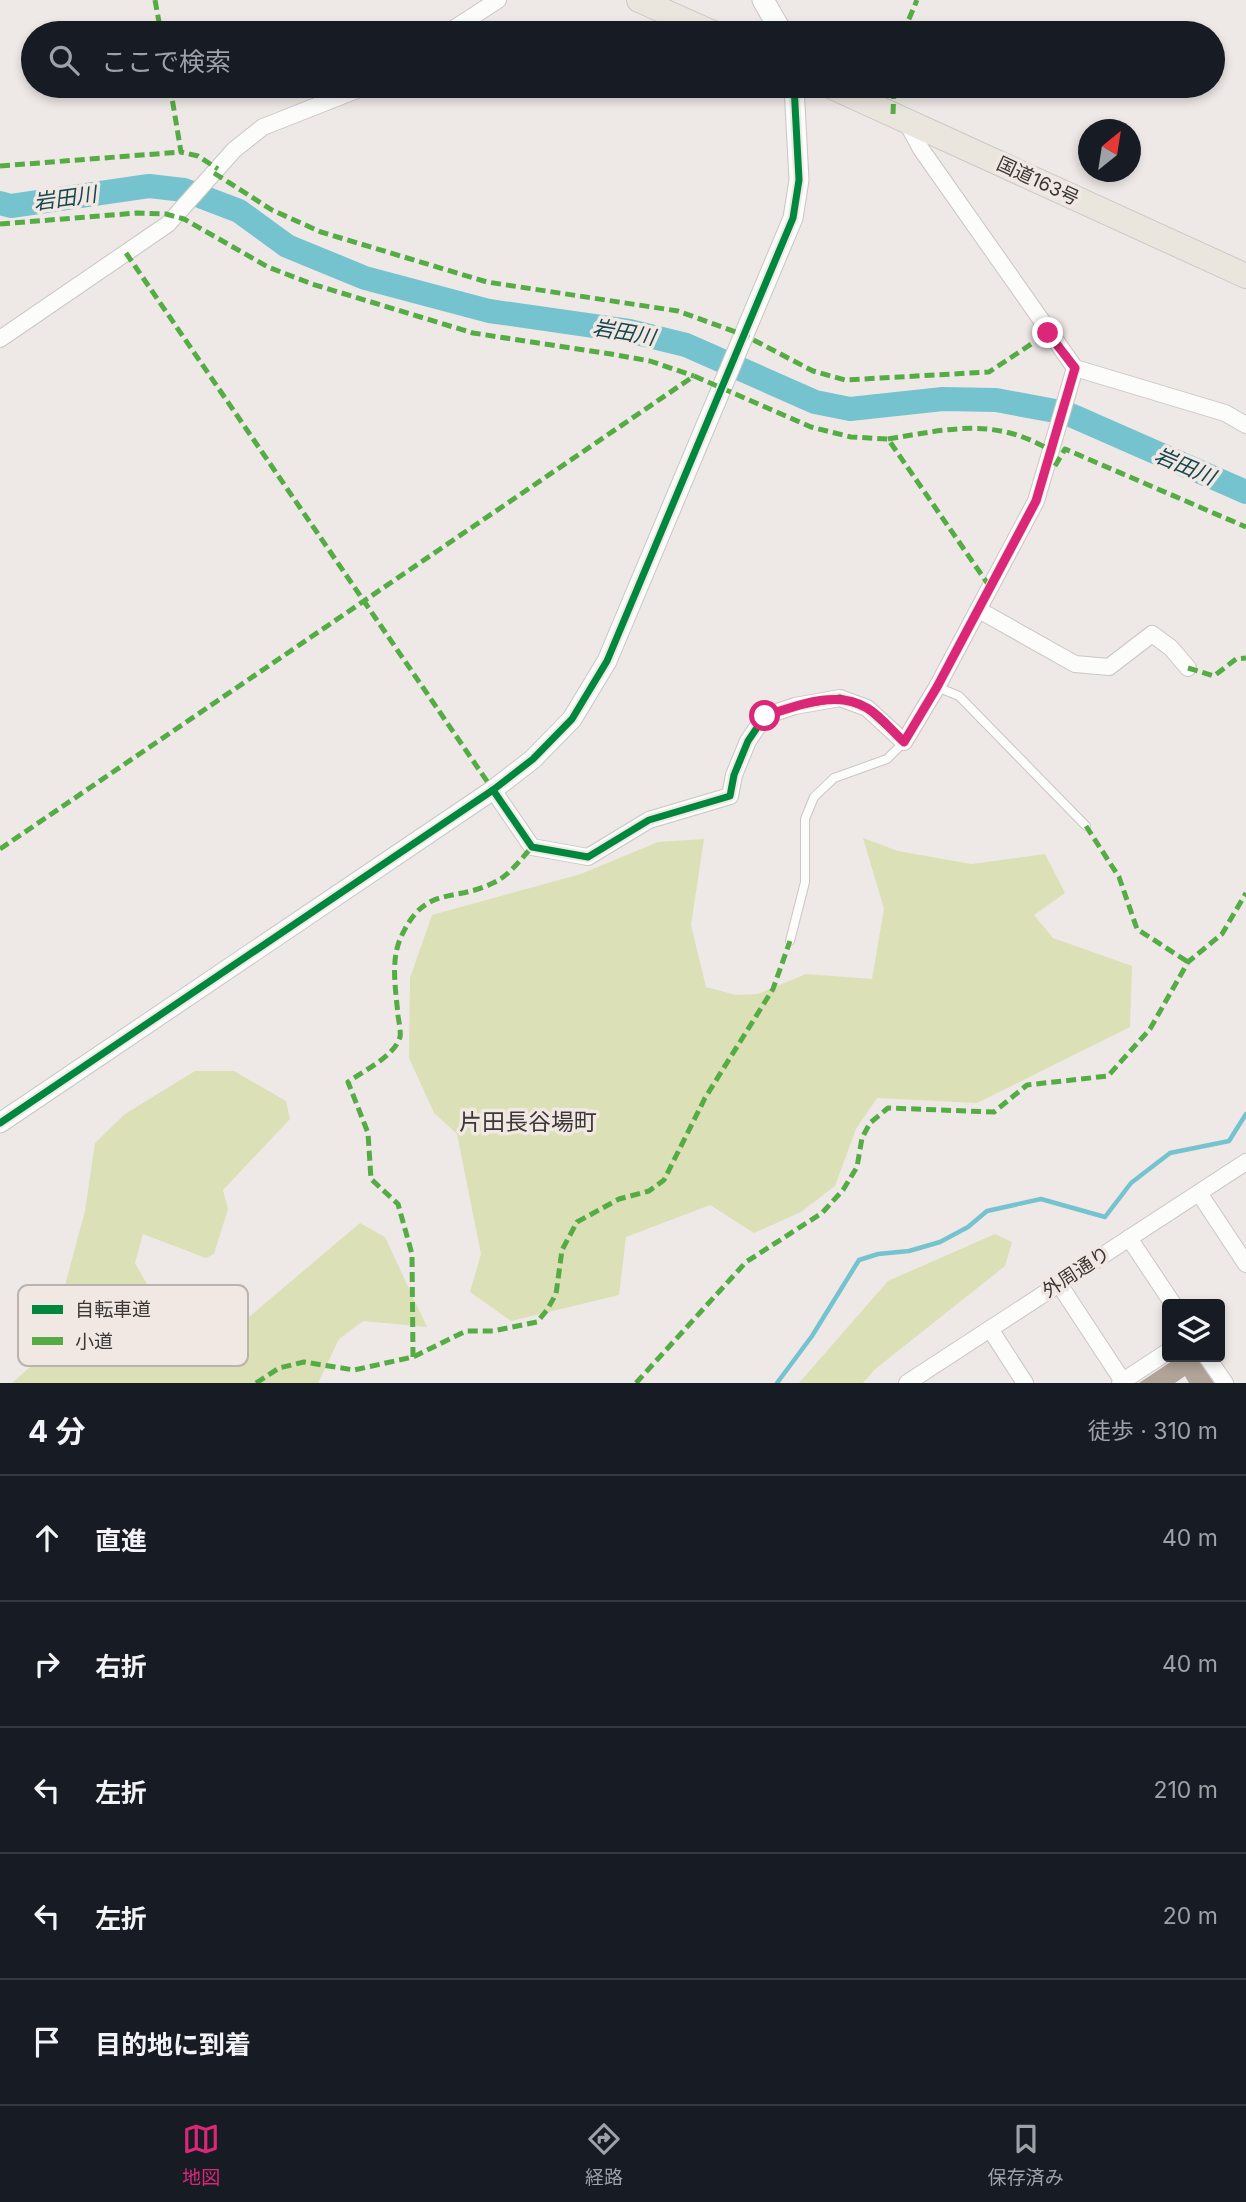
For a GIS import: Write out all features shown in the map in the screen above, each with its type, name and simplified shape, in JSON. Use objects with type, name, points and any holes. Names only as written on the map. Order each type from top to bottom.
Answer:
[{"type":"highway","points":[[639,0],[686,21]]},
{"type":"highway","name":"国道163号","points":[[856,98],[1246,276]]},
{"type":"main road","points":[[763,0],[775,21]]},
{"type":"street","points":[[466,21],[498,0]]},
{"type":"street","points":[[0,339],[168,224],[234,150],[263,127],[337,98]]},
{"type":"street","points":[[0,1124],[493,790],[533,759],[572,719],[607,661],[793,218],[798,196],[794,98]]},
{"type":"street","points":[[905,120],[929,161],[1075,368],[1225,413],[1246,425]]},
{"type":"street","points":[[493,790],[532,848],[589,857],[649,820],[730,796],[734,775],[748,741],[765,716],[795,706],[840,698],[867,708],[904,742],[937,687],[1036,501],[1075,368]]},
{"type":"street","points":[[979,610],[1074,664],[1109,667],[1152,634],[1171,648],[1188,668]]},
{"type":"street","name":"外周通り","points":[[917,1380],[990,1329],[1246,1162]]},
{"type":"street","points":[[1199,1193],[1246,1264]]},
{"type":"street","points":[[1129,1238],[1169,1299]]},
{"type":"street","points":[[1059,1284],[1123,1382],[1162,1355]]},
{"type":"street","points":[[990,1329],[1025,1383]]},
{"type":"street","points":[[1210,1362],[1224,1383]]},
{"type":"lane","points":[[937,687],[960,696],[1086,826]]},
{"type":"lane","points":[[790,941],[805,882],[805,819],[814,797],[834,778],[887,759],[904,742]]},
{"type":"green space","points":[[863,838],[898,851],[971,864],[1045,854],[1065,893],[1034,915],[1053,938],[1132,966],[1130,1027],[977,1103],[877,1098],[856,1129],[835,1186],[801,1212],[754,1233],[710,1205],[626,1237],[619,1295],[511,1321],[470,1292],[481,1254],[457,1134],[434,1113],[409,1058],[410,978],[432,915],[581,874],[658,842],[704,839],[691,925],[706,987],[736,995],[758,994],[806,974],[872,979],[884,909]]},
{"type":"green space","points":[[195,1071],[234,1071],[286,1101],[290,1119],[223,1190],[228,1209],[214,1254],[206,1258],[143,1234],[135,1263],[148,1285],[65,1285],[85,1211],[95,1143],[125,1114]]},
{"type":"green space","points":[[360,1223],[385,1237],[427,1327],[363,1321],[339,1339],[318,1383],[12,1383],[31,1366],[248,1366],[248,1318]]},
{"type":"green space","points":[[995,1234],[1012,1242],[1005,1266],[874,1370],[863,1383],[799,1383],[888,1281]]},
{"type":"building","points":[[1170,1362],[1199,1362],[1214,1383],[1189,1383],[1185,1376],[1175,1383],[1139,1383]]},
{"type":"waterway","name":"岩田川","points":[[0,203],[11,206],[149,186],[184,190],[239,211],[287,246],[365,278],[489,311],[629,331],[686,345],[815,402],[850,409],[943,399],[996,400],[1066,413],[1246,492]]},
{"type":"waterway","points":[[777,1383],[812,1336],[859,1260],[940,1242],[968,1227],[987,1211],[1041,1199],[1105,1217],[1131,1183],[1170,1153],[1229,1141],[1246,1114]]},
{"type":"marked path","points":[[155,0],[159,21]]},
{"type":"marked path","points":[[908,21],[917,0]]},
{"type":"marked path","points":[[172,98],[181,152],[198,156],[218,169]]},
{"type":"marked path","points":[[893,114],[894,98]]},
{"type":"marked path","points":[[0,166],[181,152]]},
{"type":"marked path","points":[[214,173],[272,210],[321,232],[487,282],[678,311],[744,335],[813,371],[845,380],[989,372],[1048,333]]},
{"type":"marked path","points":[[0,224],[137,213],[166,214],[184,219],[268,267],[312,284],[473,333],[650,361],[694,376]]},
{"type":"marked path","points":[[126,253],[493,790]]},
{"type":"marked path","points":[[0,849],[694,376],[811,427],[851,437],[888,439],[990,587]]},
{"type":"marked path","points":[[888,439],[951,429],[990,429],[1010,433],[1050,450]]},
{"type":"marked path","points":[[1055,466],[1065,449],[1246,527]]},
{"type":"marked path","points":[[1188,668],[1214,676],[1236,659],[1246,658]]},
{"type":"marked path","points":[[1086,826],[1119,877],[1137,929],[1188,962]]},
{"type":"marked path","points":[[413,1357],[412,1254],[398,1204],[371,1179],[368,1133],[348,1082],[385,1057],[400,1037],[395,966],[398,946],[410,920],[430,902],[479,889],[499,880],[532,847]]},
{"type":"marked path","points":[[636,1383],[746,1262],[822,1213],[843,1190],[857,1167],[862,1138],[870,1123],[888,1108],[994,1112],[1027,1085],[1108,1076],[1150,1029],[1188,962],[1222,934],[1246,893]]},
{"type":"marked path","points":[[256,1383],[279,1368],[304,1362],[354,1370],[413,1357],[466,1331],[493,1331],[537,1322],[556,1294],[562,1250],[577,1222],[619,1199],[649,1191],[664,1180],[705,1098],[773,989],[790,941]]},
{"type":"cycle path","points":[[0,1123],[493,790],[533,759],[572,719],[607,661],[793,218],[799,180],[795,98]]},
{"type":"cycle path","points":[[493,790],[532,847],[588,857],[649,820],[730,796],[734,775],[748,741],[765,716],[795,706],[840,698],[867,708],[904,742],[937,687],[1036,501],[1075,368]]},
{"type":"district","name":"片田長谷場町","points":[[528,1122]]},
{"type":"route","points":[[765,716],[795,706],[840,698],[867,708],[904,742],[937,687],[1036,501],[1075,368],[1048,333]]}]
